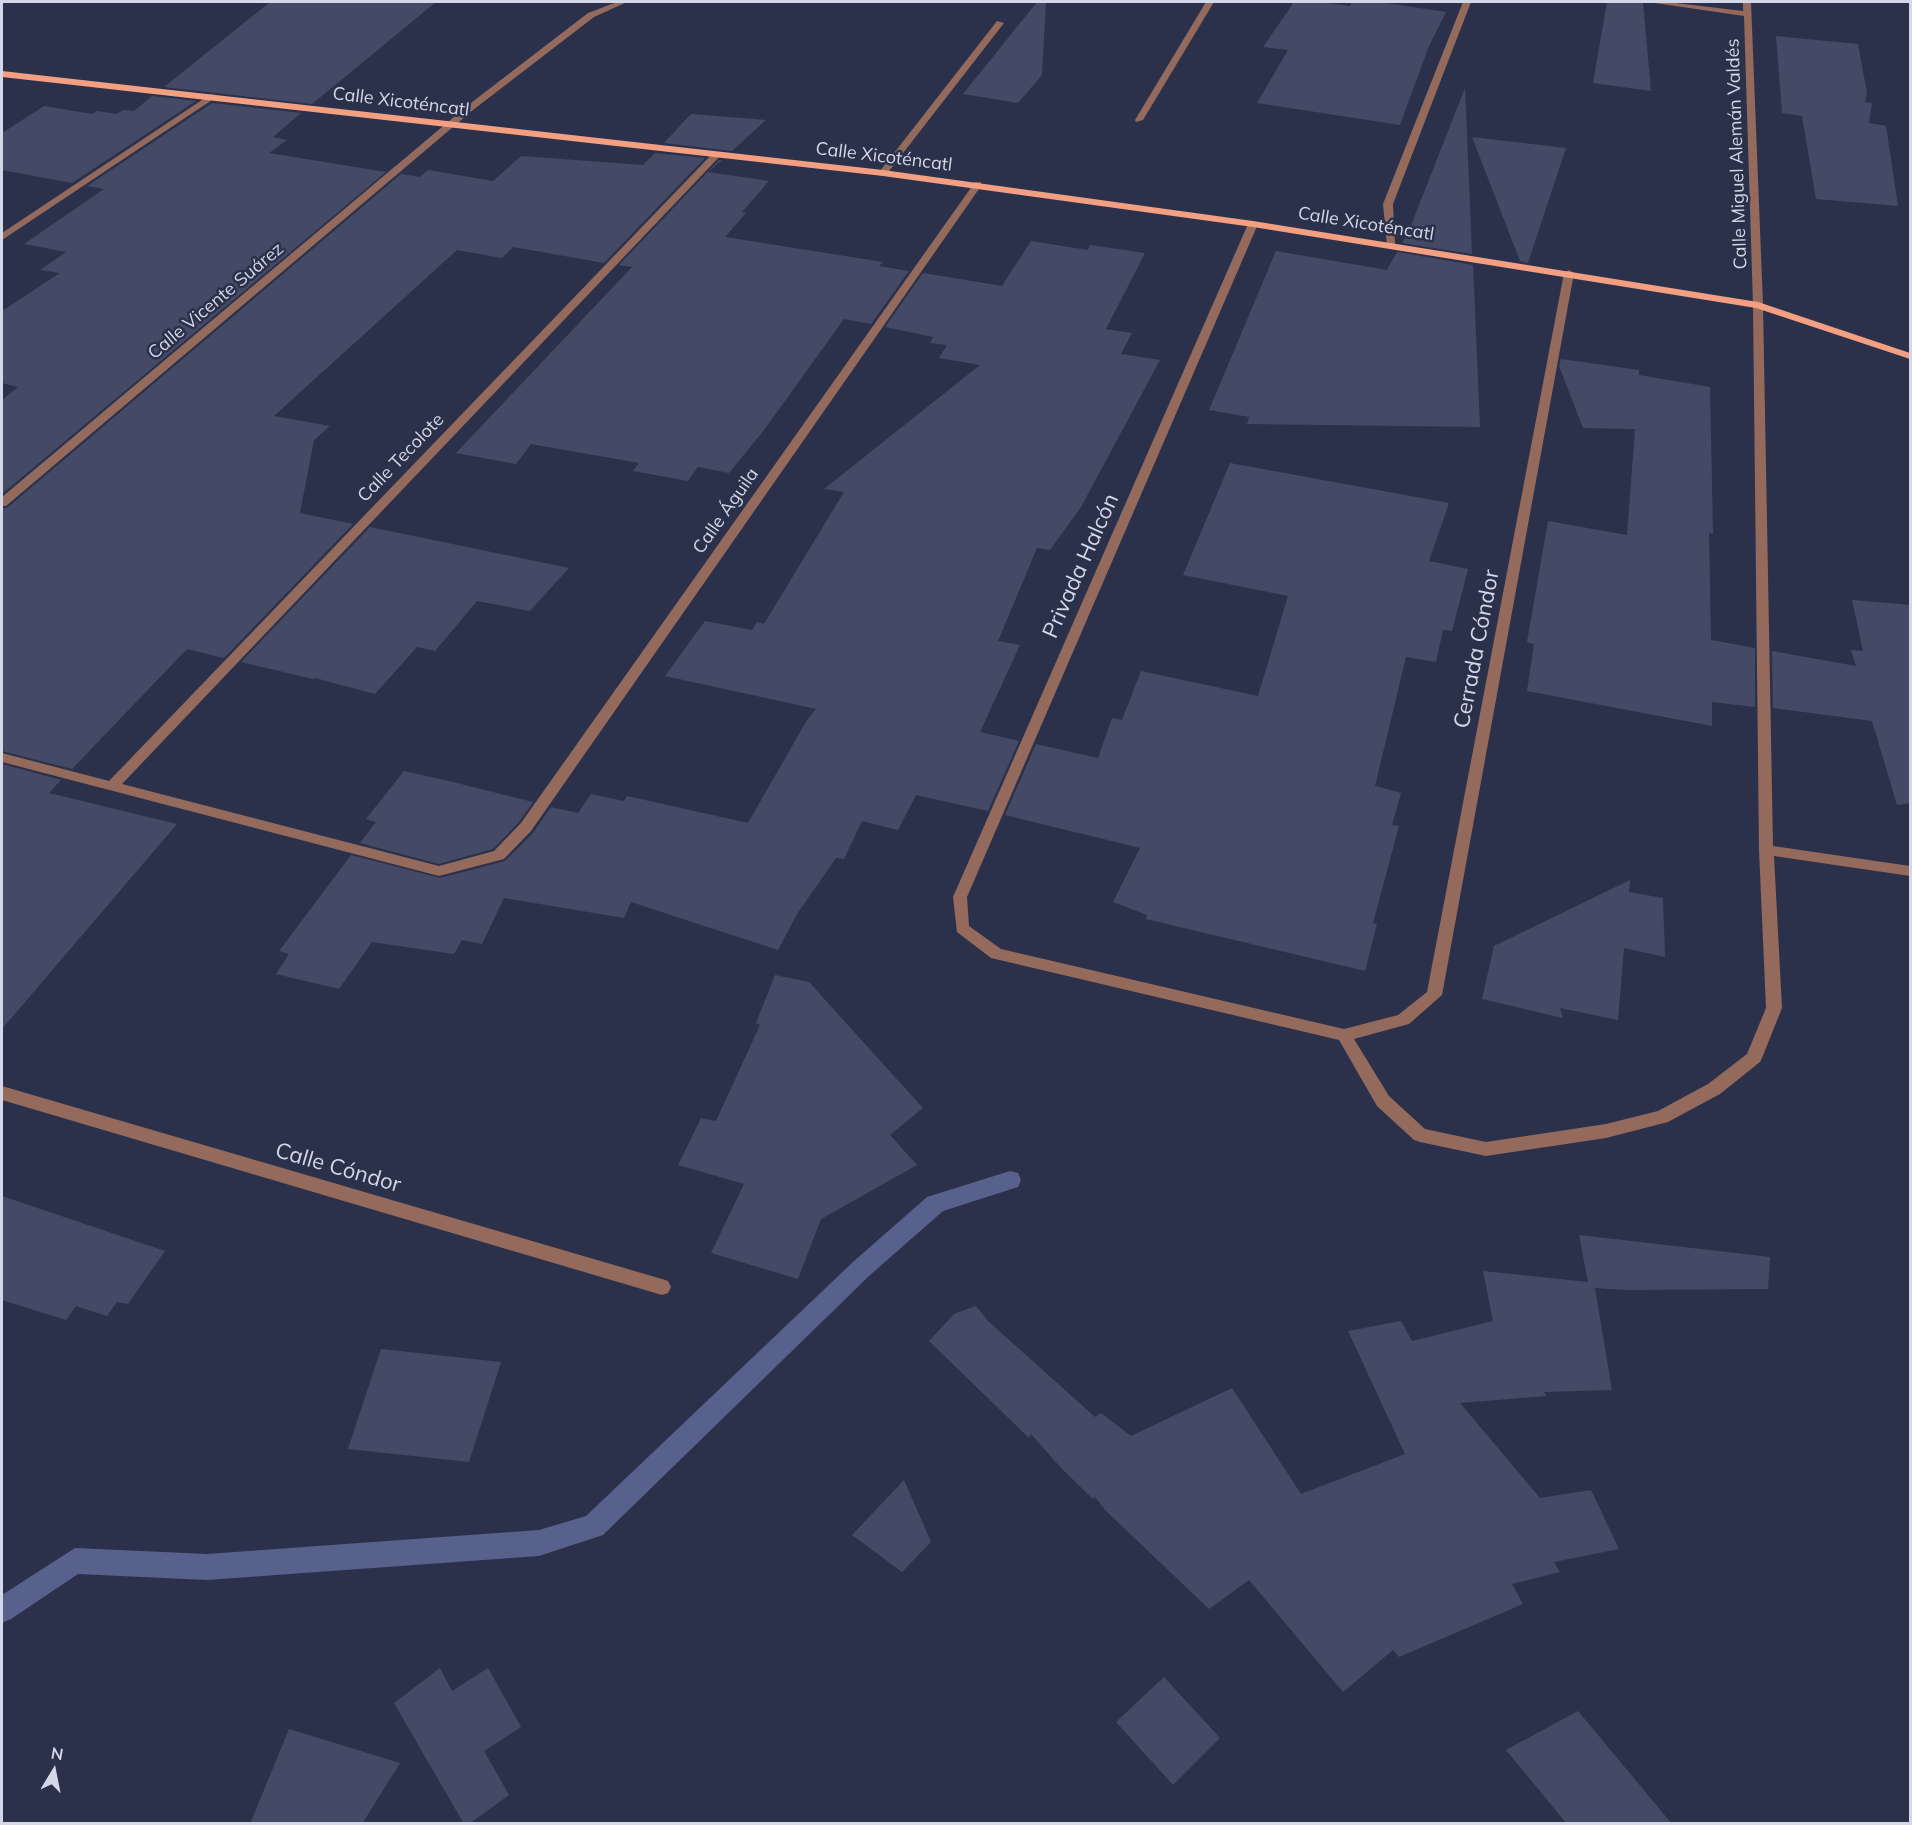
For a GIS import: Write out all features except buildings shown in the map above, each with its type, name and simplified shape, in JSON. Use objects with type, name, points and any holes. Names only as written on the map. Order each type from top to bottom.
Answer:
[{"type":"main road","name":"Calle Xicoténcatl","points":[[2,74],[214,96],[978,184],[1390,244],[1758,305],[1911,356]]},
{"type":"street","name":"Calle Vicente Suárez","points":[[2,502],[451,125],[591,15],[623,2]]},
{"type":"street","points":[[1140,120],[1210,2]]},
{"type":"street","points":[[1390,244],[1388,204],[1467,2]]},
{"type":"street","points":[[1652,2],[1748,14]]},
{"type":"street","name":"Calle Miguel Alemán Valdés","points":[[1344,1035],[1383,1101],[1420,1135],[1486,1149],[1606,1131],[1662,1117],[1714,1089],[1754,1058],[1774,1008],[1766,850],[1758,305],[1747,2]]},
{"type":"street","points":[[883,173],[1000,23]]},
{"type":"street","points":[[2,237],[214,96]]},
{"type":"street","name":"Calle Tecolote","points":[[111,787],[717,154]]},
{"type":"street","name":"Calle Águila","points":[[111,787],[439,871],[499,855],[526,827],[978,184]]},
{"type":"street","name":"Privada Halcón","points":[[1253,224],[960,897],[962,928],[996,954],[1344,1035]]},
{"type":"street","name":"Cerrada Cóndor","points":[[1344,1035],[1403,1020],[1434,994],[1569,273]]},
{"type":"street","points":[[2,759],[111,787]]},
{"type":"street","points":[[1766,850],[1911,871]]},
{"type":"street","name":"Calle Cóndor","points":[[2,1093],[662,1287]]},
{"type":"waterway","points":[[2,1610],[75,1561],[207,1567],[539,1543],[594,1526],[861,1269],[935,1204],[1010,1180]]}]
